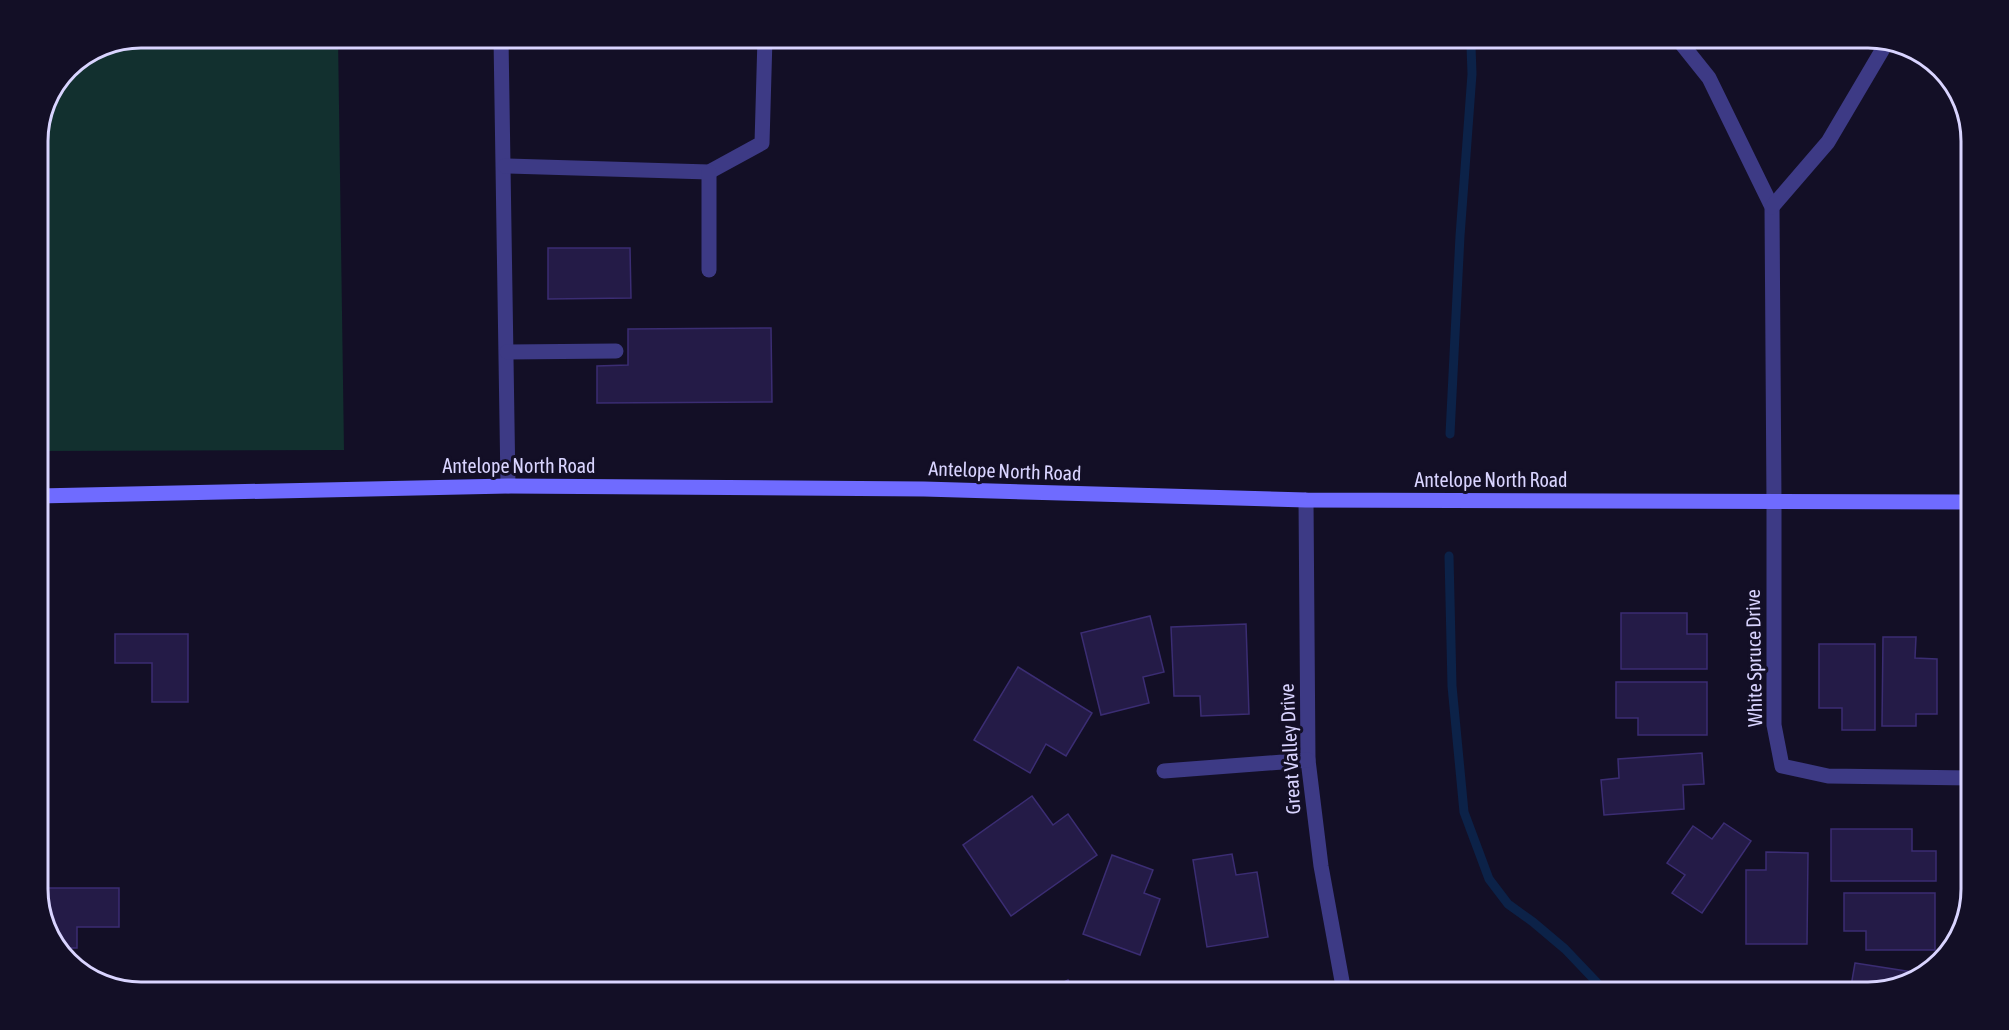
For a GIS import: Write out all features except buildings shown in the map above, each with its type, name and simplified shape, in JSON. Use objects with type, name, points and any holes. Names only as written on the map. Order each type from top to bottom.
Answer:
[{"type":"main road","name":"Antelope North Road","points":[[48,496],[508,486],[924,489],[1306,500],[1961,502]]},
{"type":"street","points":[[501,48],[505,166],[508,486]]},
{"type":"street","points":[[505,166],[709,172],[762,143],[765,48]]},
{"type":"street","points":[[1685,48],[1709,78],[1772,207],[1774,502]]},
{"type":"street","points":[[1772,207],[1828,142],[1883,50]]},
{"type":"street","points":[[709,172],[709,270]]},
{"type":"street","points":[[507,352],[616,351]]},
{"type":"street","name":"Great Valley Drive","points":[[1306,500],[1308,760],[1321,866],[1342,982]]},
{"type":"street","name":"White Spruce Drive","points":[[1774,502],[1774,725],[1782,766],[1828,776],[1961,778]]},
{"type":"street","points":[[1164,771],[1308,760]]},
{"type":"green space","points":[[338,48],[344,450],[48,451],[48,135],[51,117],[58,100],[67,85],[80,71],[111,53],[129,49]]},
{"type":"waterway","points":[[1450,434],[1460,236],[1472,74],[1471,48]]},
{"type":"waterway","points":[[1449,556],[1452,686],[1464,812],[1489,879],[1508,904],[1565,949],[1596,982]]}]
